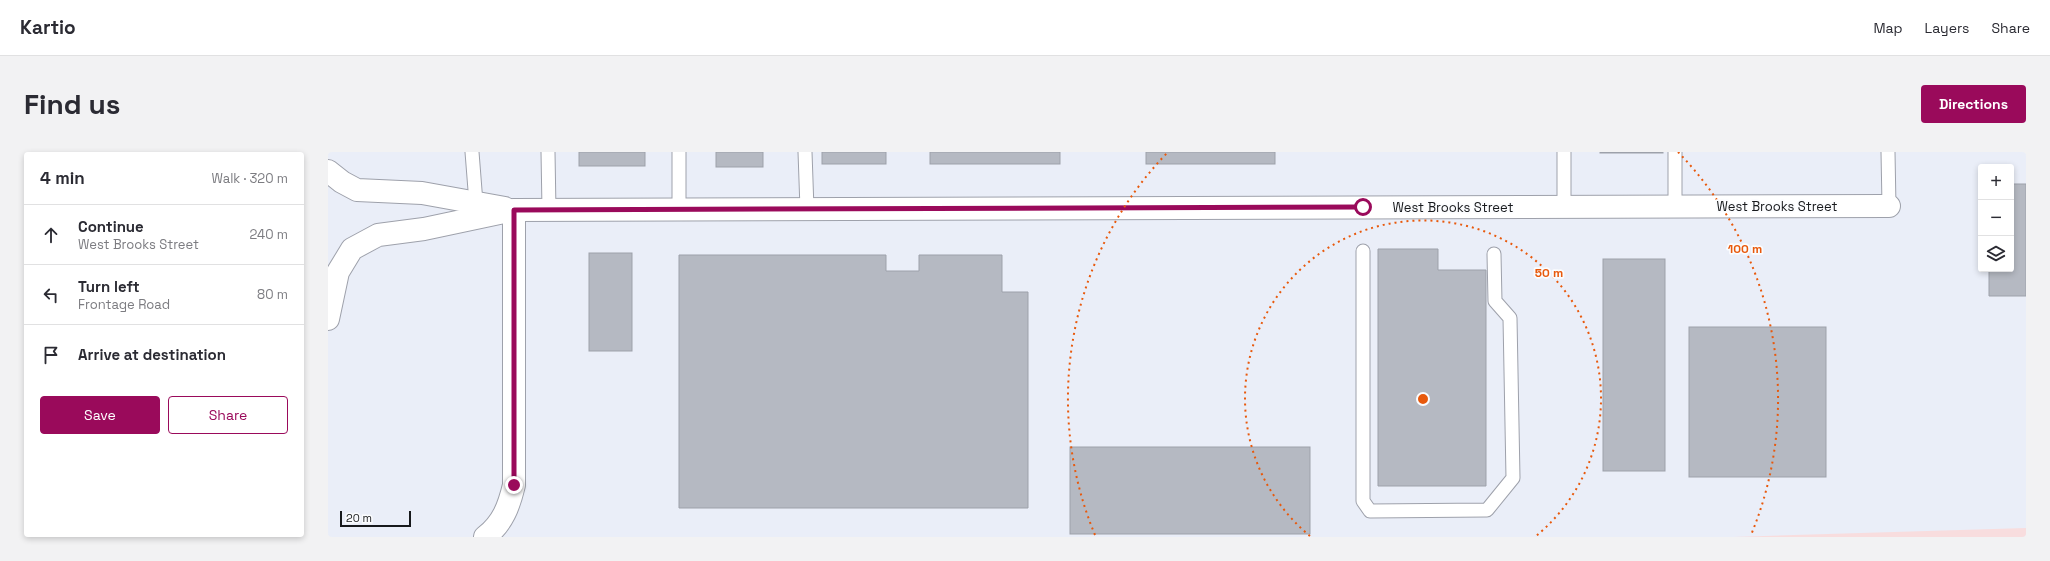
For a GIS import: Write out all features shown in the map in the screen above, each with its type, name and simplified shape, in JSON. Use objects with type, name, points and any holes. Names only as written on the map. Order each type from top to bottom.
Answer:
[{"type":"street","points":[[328,171],[342,182],[357,190],[422,193],[514,210]]},
{"type":"street","name":"West Brooks Street","points":[[514,210],[1889,206]]},
{"type":"street","points":[[328,319],[338,272],[352,249],[378,234],[424,229],[514,210]]},
{"type":"street","points":[[485,537],[496,529],[508,508],[514,485],[514,210]]},
{"type":"lane","points":[[472,152],[476,203]]},
{"type":"lane","points":[[548,152],[549,210]]},
{"type":"lane","points":[[679,152],[679,210]]},
{"type":"lane","points":[[805,152],[807,209]]},
{"type":"lane","points":[[1564,152],[1564,207]]},
{"type":"lane","points":[[1675,152],[1675,206]]},
{"type":"lane","points":[[1888,152],[1889,206]]},
{"type":"lane","points":[[1363,251],[1363,501],[1370,511],[1487,510],[1513,478],[1510,318],[1495,301],[1494,254]]},
{"type":"shaded area","points":[[2026,528],[2026,537],[1733,537]]},
{"type":"building","points":[[579,152],[645,152],[645,166],[579,166]]},
{"type":"building","points":[[716,152],[763,152],[763,167],[716,167]]},
{"type":"building","points":[[822,152],[886,152],[886,164],[822,164]]},
{"type":"building","points":[[930,152],[1060,152],[1060,164],[930,164]]},
{"type":"building","points":[[1146,152],[1275,152],[1275,164],[1146,164]]},
{"type":"building","points":[[1663,152],[1663,153],[1600,153]]},
{"type":"building","points":[[2014,184],[2026,184],[2026,296],[1989,296],[1989,272],[2014,272]]},
{"type":"building","points":[[1378,249],[1438,249],[1438,270],[1486,270],[1486,486],[1378,486]]},
{"type":"building","points":[[589,253],[632,253],[632,351],[589,351]]},
{"type":"building","points":[[679,255],[886,255],[886,271],[919,271],[919,255],[1002,255],[1002,292],[1028,292],[1028,508],[679,508]]},
{"type":"building","points":[[1603,259],[1665,259],[1665,471],[1603,471]]},
{"type":"building","points":[[1689,327],[1826,327],[1826,477],[1689,477]]},
{"type":"building","points":[[1070,447],[1310,447],[1310,534],[1070,534]]},
{"type":"route","points":[[514,485],[514,210],[1363,207]]}]
